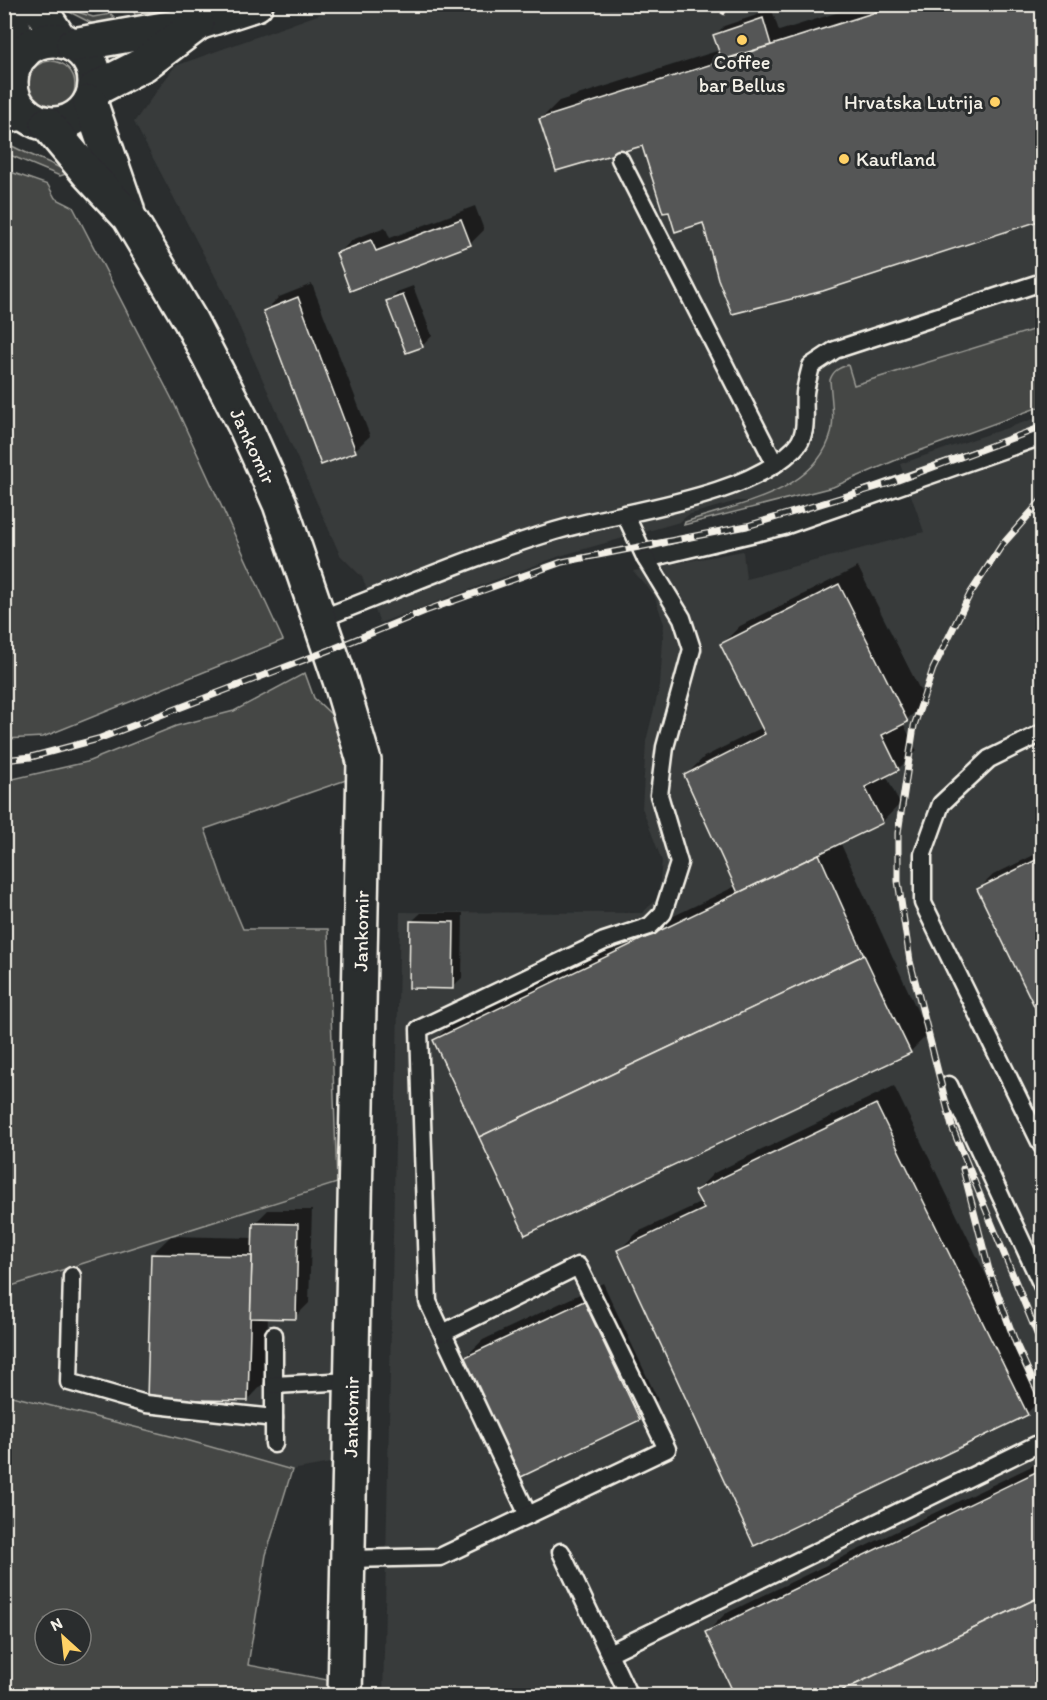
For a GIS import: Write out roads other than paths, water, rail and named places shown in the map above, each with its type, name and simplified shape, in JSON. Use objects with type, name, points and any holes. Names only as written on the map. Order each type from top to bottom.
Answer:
[{"type":"street","points":[[5,4],[14,62],[11,77],[12,92],[25,118],[72,120],[93,96],[144,64],[198,22]]},
{"type":"street","points":[[37,4],[67,43],[91,64],[93,96]]},
{"type":"street","points":[[14,62],[35,44],[67,43],[198,22],[256,4]]},
{"type":"street","name":"Jankomir","points":[[93,96],[129,217]]},
{"type":"street","name":"Jankomir","points":[[25,118],[88,174],[129,217],[190,320],[245,426],[280,504],[320,619],[363,761],[345,1695]]},
{"type":"lane","points":[[620,159],[775,464]]},
{"type":"lane","points":[[320,619],[472,560],[556,531],[707,493],[766,471],[796,447],[805,429],[805,392],[811,366],[835,350],[1042,282]]},
{"type":"lane","points":[[646,559],[784,526],[1042,436]]},
{"type":"lane","points":[[528,1515],[428,1302],[419,1029],[604,941],[650,926],[663,913],[679,863],[659,795],[665,747],[692,649],[682,618],[646,559],[625,514]]},
{"type":"lane","points":[[1042,733],[989,759],[941,804],[923,854],[923,903],[1042,1146]]},
{"type":"lane","points":[[949,1085],[1042,1285]]},
{"type":"lane","points":[[348,1559],[440,1557],[667,1449],[578,1266],[443,1333]]},
{"type":"lane","points":[[72,1276],[69,1382],[146,1404],[274,1418]]},
{"type":"lane","points":[[274,1335],[274,1444]]},
{"type":"lane","points":[[274,1385],[351,1381]]},
{"type":"lane","points":[[609,1653],[1042,1442]]},
{"type":"lane","points":[[561,1551],[629,1695]]},
{"type":"railway","points":[[4,760],[31,757],[98,739],[425,611],[562,562],[747,526],[890,483],[1042,427]]},
{"type":"railway","points":[[1042,500],[1002,545],[970,594],[933,669],[914,726],[898,833],[898,881],[910,961],[952,1127],[1042,1346]]},
{"type":"railway","points":[[963,1169],[989,1270],[1016,1344],[1042,1401]]},
{"type":"place","name":"Coffee bar Bellus","points":[[742,40]]},
{"type":"place","name":"Hrvatska Lutrija","points":[[995,102]]},
{"type":"place","name":"Kaufland","points":[[844,159]]}]
